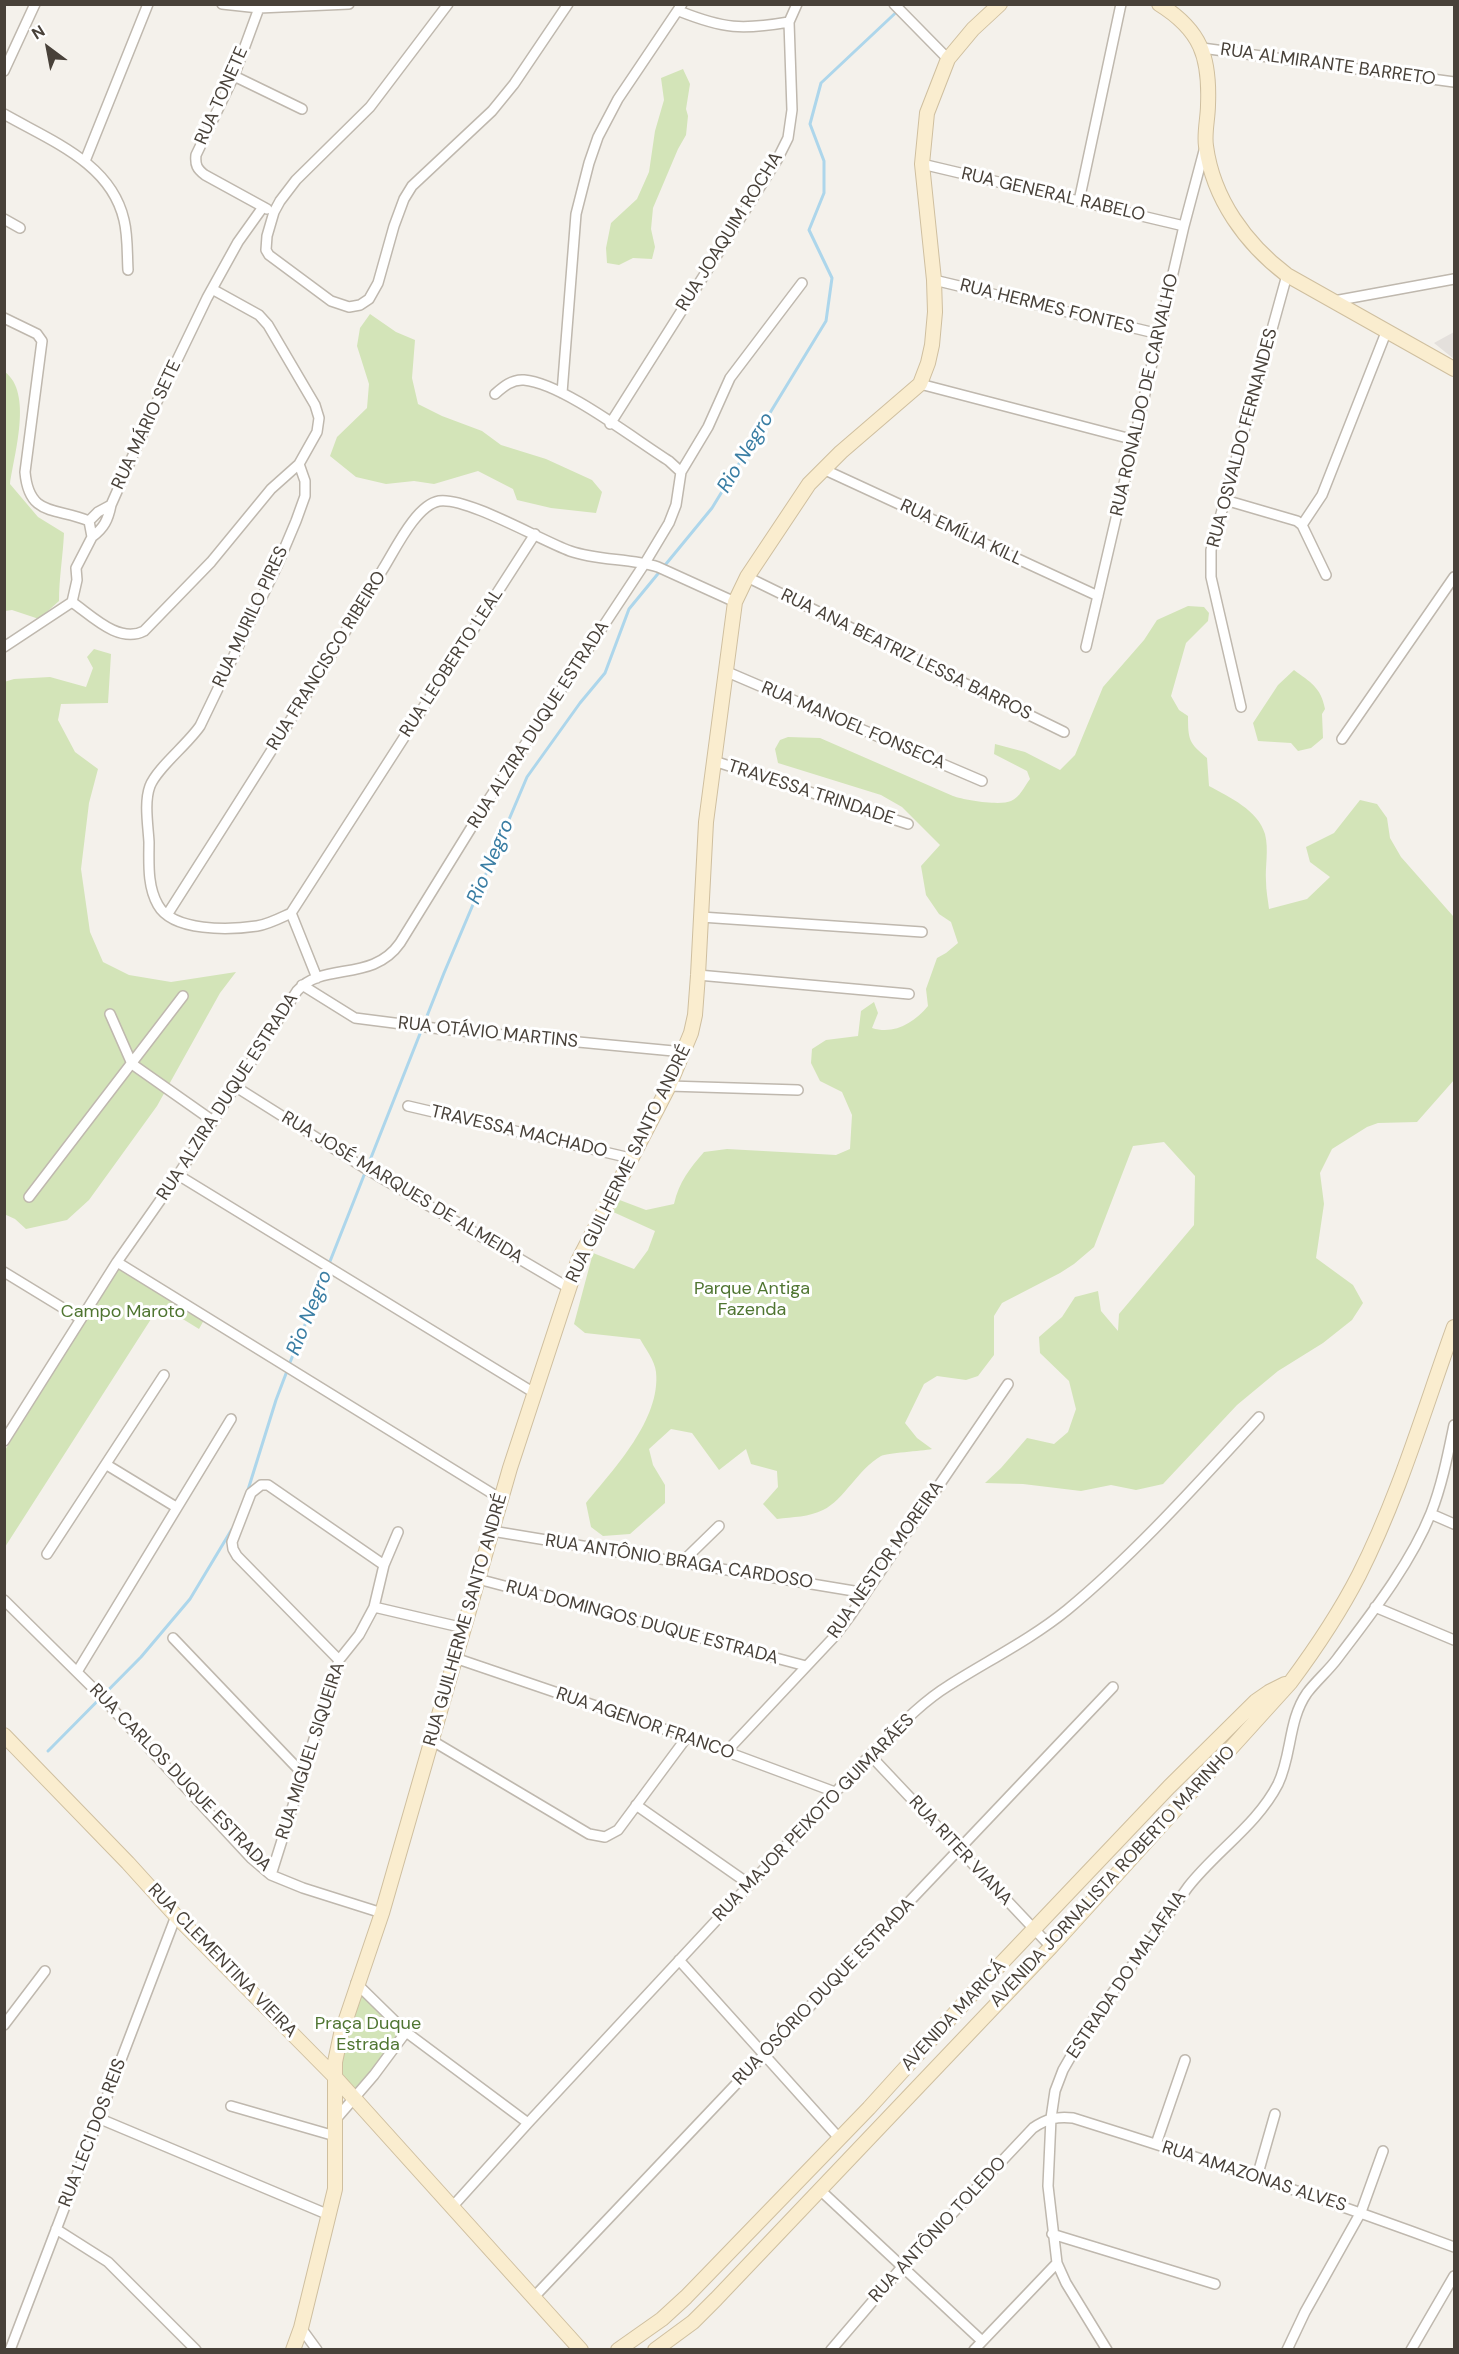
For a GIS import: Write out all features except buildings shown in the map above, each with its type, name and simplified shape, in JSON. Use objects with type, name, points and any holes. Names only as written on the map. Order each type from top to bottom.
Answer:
[{"type":"street","points":[[4,71],[35,4]]},
{"type":"street","points":[[85,161],[148,4]]},
{"type":"street","points":[[222,4],[259,8],[349,4]]},
{"type":"street","points":[[448,4],[370,107],[296,180],[274,213],[267,236],[266,250],[273,260],[331,301],[348,307],[360,305],[369,299],[378,283],[404,199],[412,186],[492,111],[514,84],[568,4]]},
{"type":"street","points":[[562,393],[576,214],[598,137],[618,99],[681,8],[724,27],[746,28],[789,22],[797,4]]},
{"type":"street","points":[[894,4],[948,59]]},
{"type":"street","points":[[1000,4],[973,29],[948,59],[927,113],[922,164],[934,280],[935,312],[932,345],[920,384],[1135,440]]},
{"type":"street","points":[[1079,201],[1121,4]]},
{"type":"street","points":[[1159,4],[1186,24],[1202,48],[1208,82],[1206,144],[1211,169],[1220,194],[1236,224],[1267,260],[1287,275],[1455,369]]},
{"type":"street","name":"RUA TONETE","points":[[259,8],[234,76],[196,155],[195,164],[198,170],[205,175],[274,213]]},
{"type":"street","name":"RUA JOAQUIM ROCHA","points":[[610,424],[771,170],[788,138],[792,110],[789,22]]},
{"type":"street","name":"RUA ALMIRANTE BARRETO","points":[[1202,48],[1455,82]]},
{"type":"street","points":[[234,76],[302,109]]},
{"type":"street","points":[[4,114],[85,161],[102,176],[113,190],[124,220],[128,270]]},
{"type":"street","name":"RUA RONALDO DE CARVALHO","points":[[1086,647],[1184,226],[1206,144]]},
{"type":"street","name":"RUA GENERAL RABELO","points":[[922,164],[1184,226]]},
{"type":"street","name":"RUA MÁRIO SETE","points":[[88,521],[111,505],[153,410],[212,289],[238,242],[263,207]]},
{"type":"street","points":[[4,219],[20,228]]},
{"type":"street","name":"RUA OSVALDO FERNANDES","points":[[1241,707],[1209,565],[1211,550],[1287,275]]},
{"type":"street","points":[[1334,301],[1455,279]]},
{"type":"street","name":"RUA HERMES FONTES","points":[[934,280],[1159,334]]},
{"type":"street","points":[[495,394],[512,382],[523,380],[562,393],[669,461],[681,472],[708,427],[730,378],[802,283]]},
{"type":"street","points":[[72,603],[115,632],[126,636],[144,631],[211,562],[271,489],[299,464],[317,432],[319,418],[315,405],[289,359],[259,315],[212,289]]},
{"type":"street","points":[[4,318],[40,337],[42,352],[25,472],[29,493],[51,512],[78,516],[88,521],[92,537]]},
{"type":"street","points":[[1302,525],[1322,495],[1387,330]]},
{"type":"street","name":"RUA GUILHERME SANTO ANDRÉ","points":[[293,2349],[301,2328],[335,2189],[334,2076],[341,2034],[356,1983],[382,1913],[501,1499],[578,1261],[669,1086],[684,1052],[695,1015],[706,822],[735,602],[747,577],[809,484],[920,384]]},
{"type":"street","name":"RUA MURILO PIRES","points":[[167,915],[158,906],[149,872],[148,799],[150,786],[159,771],[188,743],[200,726],[281,557],[305,496],[305,481],[299,464]]},
{"type":"street","name":"RUA EMÍLIA KILL","points":[[823,469],[1098,596]]},
{"type":"street","name":"RUA ALZIRA DUQUE ESTRADA","points":[[4,1441],[117,1262],[178,1175],[302,985],[309,980],[381,962],[392,955],[489,798],[669,523],[676,505],[681,472]]},
{"type":"street","name":"RUA FRANCISCO RIBEIRO","points":[[167,915],[343,637],[408,527],[419,514],[431,503],[442,500],[457,503],[535,534]]},
{"type":"street","points":[[1225,500],[1285,516],[1302,525],[1326,575]]},
{"type":"street","points":[[4,647],[72,603],[77,580],[76,568],[92,537],[103,528],[111,505]]},
{"type":"street","points":[[535,534],[571,551],[613,560],[645,562],[676,573],[735,602]]},
{"type":"street","name":"RUA LEOBERTO LEAL","points":[[291,913],[535,534]]},
{"type":"street","name":"RUA ANA BEATRIZ LESSA BARROS","points":[[747,577],[1064,732]]},
{"type":"street","points":[[1342,738],[1455,577]]},
{"type":"street","name":"RUA MANOEL FONSECA","points":[[725,671],[982,781]]},
{"type":"street","name":"TRAVESSA TRINDADE","points":[[714,761],[908,824]]},
{"type":"street","points":[[167,915],[183,923],[212,929],[258,926],[291,913],[317,978]]},
{"type":"street","points":[[701,918],[922,932]]},
{"type":"street","points":[[698,975],[909,994]]},
{"type":"street","name":"RUA OTÁVIO MARTINS","points":[[302,985],[355,1017],[419,1027],[684,1052]]},
{"type":"street","points":[[29,1197],[183,996]]},
{"type":"street","points":[[110,1014],[132,1064],[213,1121]]},
{"type":"street","points":[[669,1086],[798,1090]]},
{"type":"street","name":"RUA JOSÉ MARQUES DE ALMEIDA","points":[[236,1087],[363,1167],[569,1288]]},
{"type":"street","name":"TRAVESSA MACHADO","points":[[408,1106],[630,1158]]},
{"type":"street","points":[[178,1175],[536,1394]]},
{"type":"street","points":[[117,1262],[501,1499]]},
{"type":"street","points":[[4,1272],[81,1319]]},
{"type":"street","name":"AVENIDA JORNALISTA ROBERTO MARINHO","points":[[656,2349],[701,2315],[1051,1947],[1290,1683],[1338,1614],[1373,1546],[1409,1457],[1455,1327]]},
{"type":"street","points":[[47,1554],[164,1375]]},
{"type":"street","name":"RUA NESTOR MOREIRA","points":[[726,1752],[834,1637],[1008,1384]]},
{"type":"street","name":"RUA MAJOR PEIXOTO GUIMARÃES","points":[[453,2206],[528,2122],[870,1755],[922,1705],[946,1687],[1013,1647],[1067,1610],[1174,1510],[1259,1417]]},
{"type":"street","points":[[77,1672],[231,1419]]},
{"type":"street","name":"ESTRADA DO MALAFAIA","points":[[1107,2349],[1071,2292],[1057,2263],[1047,2186],[1055,2091],[1063,2070],[1086,2030],[1201,1869],[1253,1818],[1269,1798],[1285,1765],[1294,1723],[1306,1694],[1335,1662],[1375,1607],[1401,1569],[1431,1514],[1455,1425]]},
{"type":"street","points":[[107,1465],[176,1507]]},
{"type":"street","points":[[339,1660],[237,1556],[233,1549],[232,1542],[251,1493],[261,1485],[268,1485],[384,1565]]},
{"type":"street","points":[[1431,1514],[1455,1524]]},
{"type":"street","points":[[681,1563],[719,1526]]},
{"type":"street","name":"RUA ANTÔNIO BRAGA CARDOSO","points":[[492,1531],[866,1593]]},
{"type":"street","name":"RUA MIGUEL SIQUEIRA","points":[[271,1875],[339,1660],[359,1635],[374,1607],[384,1565],[398,1532]]},
{"type":"street","name":"RUA DOMINGOS DUQUE ESTRADA","points":[[478,1579],[806,1666]]},
{"type":"street","name":"RUA CARLOS DUQUE ESTRADA","points":[[4,1600],[94,1689],[251,1858],[271,1875],[303,1888],[382,1913]]},
{"type":"street","points":[[374,1607],[464,1628]]},
{"type":"street","points":[[1375,1607],[1455,1640]]},
{"type":"street","points":[[173,1638],[302,1773]]},
{"type":"street","name":"RUA AGENOR FRANCO","points":[[455,1658],[687,1737],[835,1792]]},
{"type":"street","points":[[1290,1683],[1306,1694]]},
{"type":"street","name":"AVENIDA MARICÁ","points":[[618,2349],[662,2319],[686,2297],[1169,1787],[1256,1701],[1280,1686],[1290,1683]]},
{"type":"street","name":"RUA OSÓRIO DUQUE ESTRADA","points":[[534,2297],[1113,1687]]},
{"type":"street","name":"RUA CLEMENTINA VIEIRA","points":[[4,1735],[176,1916],[334,2076],[581,2349]]},
{"type":"street","points":[[431,1740],[589,1834],[605,1837],[618,1830],[687,1737]]},
{"type":"street","name":"RUA RITER VIANA","points":[[870,1755],[1051,1947]]},
{"type":"street","points":[[636,1805],[749,1884]]},
{"type":"street","name":"RUA LECI DOS REIS","points":[[10,2349],[176,1916]]},
{"type":"street","points":[[679,1960],[839,2138]]},
{"type":"street","points":[[4,2025],[45,1971]]},
{"type":"street","points":[[356,1983],[406,2032],[528,2122]]},
{"type":"street","points":[[336,2119],[406,2032]]},
{"type":"street","points":[[1156,2144],[1185,2060]]},
{"type":"street","points":[[231,2106],[335,2136]]},
{"type":"street","points":[[1257,2177],[1275,2114]]},
{"type":"street","points":[[98,2118],[329,2215]]},
{"type":"street","name":"RUA AMAZONAS ALVES","points":[[1051,2118],[1073,2118],[1156,2144],[1361,2212],[1455,2247]]},
{"type":"street","name":"RUA ANTÔNIO TOLEDO","points":[[831,2349],[902,2267],[1033,2128],[1051,2118]]},
{"type":"street","points":[[1287,2349],[1361,2212],[1383,2151]]},
{"type":"street","points":[[819,2189],[982,2341]]},
{"type":"street","points":[[56,2229],[108,2262],[196,2349]]},
{"type":"street","points":[[1052,2234],[1215,2284]]},
{"type":"street","points":[[974,2349],[1057,2263]]},
{"type":"street","points":[[1411,2349],[1455,2276]]},
{"type":"street","points":[[301,2328],[317,2349]]},
{"type":"shaded area","points":[[1454,332],[1454,359],[1434,343]]},
{"type":"green space","points":[[683,69],[690,84],[686,109],[688,116],[686,135],[653,208],[651,229],[655,247],[652,259],[633,258],[619,265],[607,263],[606,248],[611,223],[637,199],[649,172],[655,131],[664,100],[661,78]]},
{"type":"green space","points":[[370,314],[396,332],[415,340],[412,378],[418,404],[482,431],[501,445],[546,459],[592,480],[602,492],[596,513],[551,508],[517,500],[513,489],[478,471],[434,484],[414,481],[386,484],[356,477],[330,456],[337,437],[367,408],[369,384],[357,346],[360,328]]},
{"type":"green space","points":[[5,372],[13,382],[18,394],[20,409],[18,441],[10,484],[38,517],[64,533],[59,601],[39,619],[12,610],[5,611]]},
{"type":"green space","name":"Parque Antiga Fazenda","points":[[1188,606],[1204,607],[1209,613],[1208,621],[1186,643],[1171,696],[1179,710],[1188,716],[1188,731],[1193,744],[1207,758],[1209,786],[1242,805],[1261,825],[1267,846],[1266,885],[1269,909],[1307,899],[1330,877],[1310,862],[1306,847],[1334,833],[1360,800],[1377,804],[1387,818],[1390,838],[1401,857],[1453,916],[1454,1080],[1417,1122],[1378,1123],[1367,1127],[1332,1149],[1320,1173],[1324,1204],[1316,1258],[1353,1285],[1363,1303],[1352,1320],[1323,1343],[1278,1371],[1237,1405],[1163,1484],[1136,1490],[1111,1485],[1081,1491],[1023,1484],[985,1483],[1027,1438],[1054,1444],[1068,1432],[1076,1409],[1069,1381],[1040,1353],[1039,1337],[1062,1317],[1075,1297],[1098,1291],[1101,1311],[1118,1331],[1119,1314],[1194,1225],[1195,1176],[1164,1142],[1133,1146],[1094,1247],[1060,1273],[1002,1303],[994,1316],[994,1355],[978,1376],[966,1380],[937,1376],[924,1384],[905,1423],[917,1438],[932,1449],[881,1456],[865,1469],[838,1499],[823,1510],[807,1515],[777,1519],[763,1504],[778,1487],[777,1471],[751,1464],[746,1449],[719,1470],[692,1433],[671,1429],[649,1449],[653,1465],[665,1485],[665,1503],[630,1534],[603,1536],[591,1527],[586,1503],[633,1442],[651,1408],[656,1390],[655,1368],[640,1339],[585,1333],[574,1324],[593,1253],[634,1269],[648,1250],[655,1231],[611,1211],[617,1199],[646,1210],[674,1204],[686,1176],[704,1152],[727,1149],[836,1155],[850,1149],[852,1115],[842,1092],[820,1081],[811,1063],[812,1049],[826,1040],[858,1036],[861,1011],[874,1002],[878,1013],[872,1028],[896,1029],[916,1018],[928,1006],[926,989],[937,958],[958,943],[951,922],[939,914],[926,895],[921,866],[940,845],[902,807],[881,795],[778,763],[775,749],[780,740],[788,737],[820,738],[953,796],[991,803],[1011,801],[1030,779],[1027,771],[994,754],[995,744],[1025,752],[1060,770],[1075,755],[1103,687],[1144,640],[1157,620]]},
{"type":"green space","points":[[94,649],[111,654],[108,703],[61,704],[58,720],[75,752],[98,769],[89,803],[81,869],[90,932],[103,962],[129,975],[171,982],[236,972],[220,993],[157,1106],[89,1200],[67,1220],[26,1229],[15,1219],[4,1214],[4,682],[14,679],[50,677],[86,687],[93,668],[87,657]]},
{"type":"green space","points":[[1294,670],[1318,690],[1325,709],[1322,714],[1323,738],[1311,748],[1298,751],[1291,743],[1258,741],[1253,723],[1278,685]]},
{"type":"green space","name":"Campo Maroto","points":[[119,1268],[204,1320],[199,1329],[160,1305],[5,1547],[5,1450]]},
{"type":"green space","name":"Praça Duque Estrada","points":[[356,1983],[404,2030],[355,2098],[335,2066]]},
{"type":"waterway","name":"Rio Negro","points":[[289,1365],[444,973],[527,777],[580,703],[605,673],[629,609],[712,508],[826,321],[832,278],[809,230],[824,193],[824,161],[810,124],[821,83],[905,4]]},
{"type":"waterway","name":"Rio Negro","points":[[247,1493],[287,1371]]},
{"type":"waterway","name":"Rio Negro","points":[[48,1751],[141,1657],[190,1599],[232,1529]]}]
